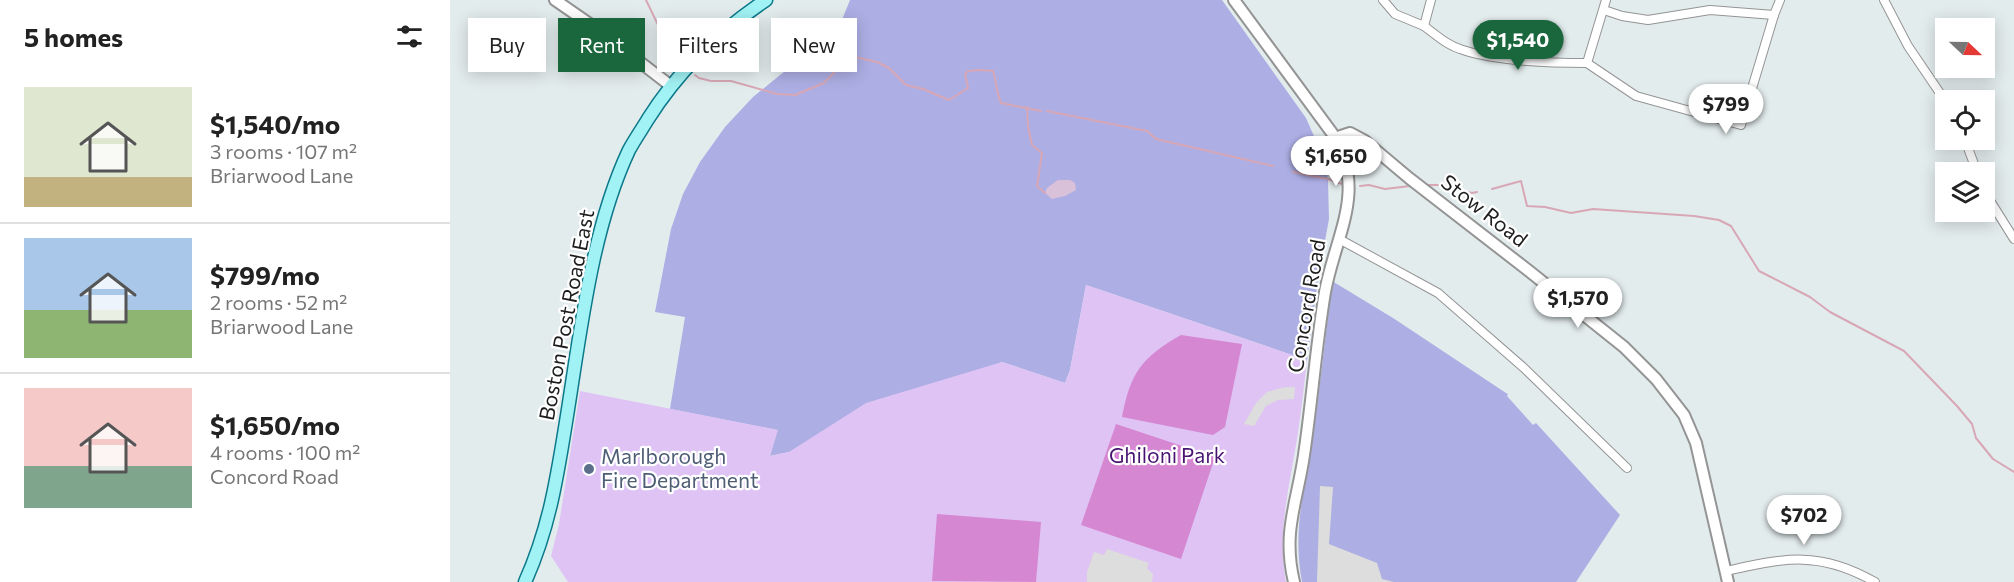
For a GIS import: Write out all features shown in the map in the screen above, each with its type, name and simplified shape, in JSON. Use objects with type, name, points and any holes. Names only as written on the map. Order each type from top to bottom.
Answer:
[{"type":"main road","name":"Boston Post Road East","points":[[525,582],[541,545],[555,488],[588,292],[604,219],[631,147],[670,86],[692,62],[713,40],[766,0]]},
{"type":"street","points":[[555,0],[670,86]]},
{"type":"street","name":"Concord Road","points":[[1234,0],[1335,138],[1345,157],[1350,183],[1347,207],[1325,293],[1304,456],[1290,518],[1290,549],[1294,582]]},
{"type":"street","points":[[1383,0],[1395,14],[1424,26],[1441,39],[1462,50],[1555,63],[1587,63],[1636,96],[1741,125],[1780,0]]},
{"type":"street","points":[[1424,26],[1431,0]]},
{"type":"street","points":[[1587,63],[1606,0]]},
{"type":"street","points":[[1884,0],[1908,46],[1938,90]]},
{"type":"street","points":[[1604,10],[1622,16],[1648,20],[1710,10],[1774,15]]},
{"type":"street","name":"Stow Road","points":[[1335,138],[1350,134],[1365,141],[1612,337],[1656,379],[1684,415],[1696,443],[1727,576]]},
{"type":"street","points":[[1995,209],[2014,239]]},
{"type":"street","points":[[1339,239],[1438,293],[1524,368],[1628,468]]},
{"type":"street","points":[[1727,576],[1790,559],[1812,559],[1834,563],[1858,572],[1875,582]]},
{"type":"shaded area","points":[[850,0],[1222,0],[1306,118],[1324,159],[1328,180],[1329,219],[1307,360],[1086,285],[1070,370],[1065,383],[1002,362],[789,452],[770,456],[777,430],[670,409],[685,317],[655,312],[671,229],[683,194],[700,162],[725,127],[753,97],[784,72],[857,72],[857,18],[843,18]]},
{"type":"shaded area","points":[[1058,180],[1070,180],[1075,183],[1076,190],[1052,199],[1045,193],[1047,188]]},
{"type":"shaded area","points":[[1332,281],[1393,318],[1508,394],[1507,396],[1533,425],[1536,423],[1620,515],[1576,582],[1302,582],[1299,563],[1299,526],[1313,437]]},
{"type":"shaded area","points":[[1295,387],[1294,399],[1278,400],[1266,406],[1254,426],[1244,424],[1256,403],[1267,392]]},
{"type":"shaded area","points":[[1320,486],[1333,487],[1329,544],[1377,563],[1382,579],[1394,582],[1317,582]]},
{"type":"shaded area","points":[[1107,549],[1149,563],[1147,568],[1153,574],[1152,582],[1087,582],[1087,572],[1094,552],[1104,555]]},
{"type":"green space","name":"Ghiloni Park","points":[[1086,285],[1307,360],[1283,528],[1286,582],[568,582],[551,556],[559,524],[580,391],[778,430],[770,456],[789,452],[866,403],[1002,362],[1065,383],[1070,370]]},
{"type":"green space","points":[[1181,335],[1242,344],[1225,427],[1213,435],[1122,417],[1129,389],[1140,368],[1156,351]]},
{"type":"green space","points":[[1116,424],[1215,457],[1181,559],[1081,525]]},
{"type":"green space","points":[[937,514],[1041,522],[1036,582],[932,581]]},
{"type":"waterway","points":[[646,0],[657,23]]},
{"type":"waterway","points":[[695,75],[711,81],[731,81],[777,94],[795,95],[824,83],[850,56],[877,62],[889,68],[906,85],[923,89],[949,100],[968,88],[965,74],[968,71],[993,71],[1001,103],[1041,111]]},
{"type":"waterway","points":[[1027,107],[1032,145],[1042,153],[1037,186],[1045,193]]},
{"type":"waterway","points":[[1047,111],[1147,131],[1156,139],[1273,166]]},
{"type":"waterway","points":[[1293,172],[1342,184]]},
{"type":"waterway","points":[[1492,189],[1521,181],[1527,206],[1545,207],[1571,213],[1593,209],[1694,216],[1719,220],[1731,226],[1759,271],[1810,297],[1830,312],[1904,351],[1972,424],[1976,438],[1993,459],[2014,472]]},
{"type":"waterway","points":[[1360,186],[1369,185],[1385,189],[1410,186]]},
{"type":"waterway","points":[[1426,185],[1477,192]]},
{"type":"place","name":"Marlborough Fire Department","points":[[589,469]]}]
